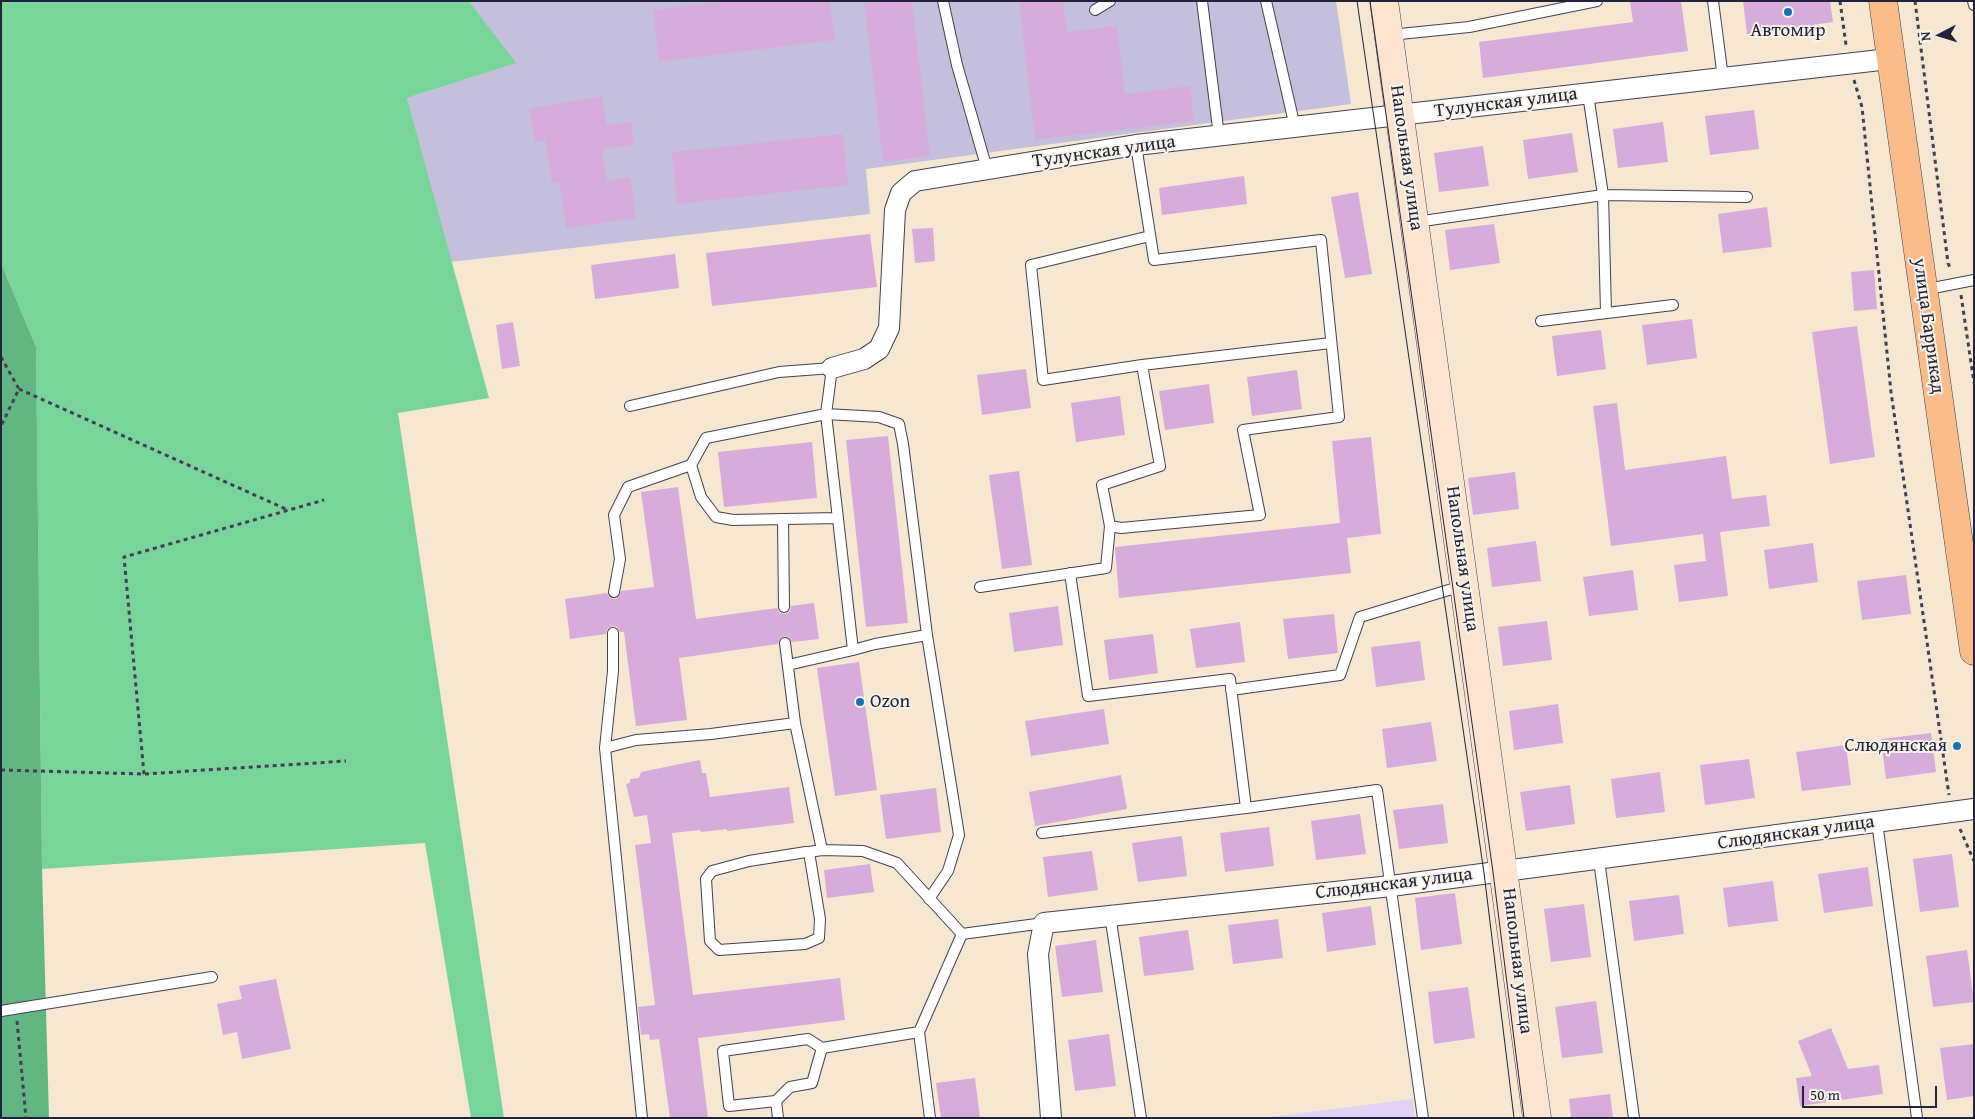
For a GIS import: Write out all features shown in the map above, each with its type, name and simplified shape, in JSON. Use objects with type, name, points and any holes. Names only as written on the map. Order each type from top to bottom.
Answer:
[{"type":"main road","name":"улица Баррикад","points":[[1883,1],[1922,290],[1966,541],[1974,652]]},
{"type":"street","name":"Напольная улица","points":[[1384,1],[1505,870],[1537,1118]]},
{"type":"street","name":"Тулунская улица","points":[[832,368],[864,359],[872,354],[879,349],[889,328],[895,210],[901,193],[915,181],[1136,145],[1890,59]]},
{"type":"street","name":"Слюдянская улица","points":[[1044,923],[1391,886],[1974,809]]},
{"type":"street","points":[[1044,923],[1038,954],[1051,1118]]},
{"type":"lane","points":[[943,1],[957,65],[987,169]]},
{"type":"lane","points":[[1095,10],[1110,1]]},
{"type":"lane","points":[[1202,1],[1219,136]]},
{"type":"lane","points":[[1266,1],[1295,127]]},
{"type":"lane","points":[[1389,36],[1469,27],[1597,1]]},
{"type":"lane","points":[[1713,1],[1724,78]]},
{"type":"lane","points":[[1973,1],[1974,6]]},
{"type":"lane","points":[[1588,94],[1603,195],[1606,312]]},
{"type":"lane","points":[[1110,526],[1121,528],[1260,515],[1243,430],[1339,417],[1320,240],[1154,260],[1136,145]]},
{"type":"lane","points":[[1415,223],[1603,195],[1746,197]]},
{"type":"lane","points":[[1150,236],[1031,265],[1043,380],[1142,365],[1331,343]]},
{"type":"lane","points":[[1922,290],[1974,280]]},
{"type":"lane","points":[[1541,322],[1673,304]]},
{"type":"lane","points":[[980,587],[1106,568],[1110,526],[1102,485],[1160,466],[1142,365]]},
{"type":"lane","points":[[630,406],[779,372],[832,368],[826,414],[853,650]]},
{"type":"lane","points":[[614,592],[620,560],[614,514],[628,487],[691,466],[706,438],[826,414],[879,416],[899,424],[927,635],[959,834],[948,871],[929,900]]},
{"type":"lane","points":[[691,466],[701,498],[716,518],[733,520],[838,518]]},
{"type":"lane","points":[[782,519],[784,607]]},
{"type":"lane","points":[[1070,573],[1088,696],[1230,679],[1246,808]]},
{"type":"lane","points":[[1231,690],[1340,675],[1360,617],[1465,585]]},
{"type":"lane","points":[[613,633],[613,671],[604,748],[642,1118]]},
{"type":"lane","points":[[788,665],[927,635]]},
{"type":"lane","points":[[785,643],[795,723],[822,850]]},
{"type":"lane","points":[[604,748],[636,740],[711,734],[795,723]]},
{"type":"lane","points":[[1042,833],[1377,790],[1423,1118]]},
{"type":"lane","points":[[1877,822],[1917,1118]]},
{"type":"lane","points":[[810,852],[820,919],[819,938],[805,944],[719,950],[710,941],[706,879],[712,871],[749,861],[822,850],[863,850],[897,863],[962,934],[919,1032],[930,1118]]},
{"type":"lane","points":[[1599,860],[1634,1118]]},
{"type":"lane","points":[[1110,915],[1141,1118]]},
{"type":"lane","name":"Слюдянская улица","points":[[962,934],[1044,923]]},
{"type":"lane","points":[[1,1010],[212,977]]},
{"type":"lane","points":[[822,1048],[812,1083],[790,1087],[776,1101],[729,1106],[723,1051],[808,1039],[822,1048],[919,1032]]},
{"type":"lane","points":[[776,1101],[778,1118]]},
{"type":"path","points":[[1840,1],[1849,64],[1862,107],[1890,392],[1952,812],[1974,861]]},
{"type":"path","points":[[1915,1],[1948,263],[1963,301],[1974,383]]},
{"type":"path","points":[[1,357],[19,390],[288,510]]},
{"type":"path","points":[[1,426],[19,390]]},
{"type":"path","points":[[144,774],[124,557],[324,500]]},
{"type":"path","points":[[1,770],[144,774],[346,761]]},
{"type":"path","points":[[16,1008],[26,1118]]},
{"type":"shaded area","points":[[469,1],[1336,1],[1351,104],[866,169],[870,214],[450,262],[407,98],[515,63]]},
{"type":"shaded area","points":[[1413,1099],[1415,1118],[1263,1118]]},
{"type":"green space","points":[[1,1],[469,1],[516,63],[407,98],[489,398],[398,413],[504,1118],[471,1118],[425,843],[42,869],[36,347],[1,263]]},
{"type":"green space","points":[[1,263],[36,347],[42,869],[49,1118],[1,1118]]},
{"type":"building","points":[[727,1],[830,1],[835,40],[659,62],[653,10]]},
{"type":"building","points":[[864,1],[912,1],[930,156],[883,162]]},
{"type":"building","points":[[1019,1],[1063,1],[1067,32],[1117,26],[1125,94],[1190,86],[1194,121],[1035,140]]},
{"type":"building","points":[[1630,1],[1681,1],[1688,51],[1483,78],[1479,42],[1633,22]]},
{"type":"building","name":"Автомир","points":[[1743,1],[1830,1],[1833,22],[1747,34]]},
{"type":"building","points":[[602,96],[607,125],[631,122],[634,145],[602,149],[607,181],[630,177],[636,218],[566,228],[559,182],[552,184],[545,140],[535,142],[529,109]]},
{"type":"building","points":[[1754,110],[1759,149],[1710,155],[1705,116]]},
{"type":"building","points":[[1663,122],[1668,162],[1618,168],[1613,129]]},
{"type":"building","points":[[1572,133],[1578,172],[1528,179],[1523,140]]},
{"type":"building","points":[[843,134],[848,185],[677,204],[672,152]]},
{"type":"building","points":[[1483,146],[1489,186],[1439,192],[1434,153]]},
{"type":"building","points":[[1244,176],[1247,204],[1162,215],[1159,188]]},
{"type":"building","points":[[1358,192],[1372,274],[1345,278],[1331,197]]},
{"type":"building","points":[[1767,207],[1772,247],[1723,253],[1718,214]]},
{"type":"building","points":[[1494,224],[1500,263],[1450,270],[1445,230]]},
{"type":"building","points":[[933,228],[935,261],[915,263],[912,229]]},
{"type":"building","points":[[870,234],[877,287],[712,306],[706,253]]},
{"type":"building","points":[[675,254],[679,288],[595,299],[591,265]]},
{"type":"building","points":[[1874,270],[1877,309],[1854,311],[1851,272]]},
{"type":"building","points":[[1692,319],[1697,358],[1647,365],[1642,325]]},
{"type":"building","points":[[513,322],[520,366],[502,369],[496,325]]},
{"type":"building","points":[[1857,326],[1875,457],[1830,464],[1812,332]]},
{"type":"building","points":[[1601,330],[1606,369],[1557,376],[1552,336]]},
{"type":"building","points":[[1026,369],[1031,408],[982,415],[977,375]]},
{"type":"building","points":[[1297,370],[1302,409],[1252,416],[1247,377]]},
{"type":"building","points":[[1209,384],[1214,423],[1165,430],[1159,391]]},
{"type":"building","points":[[1120,396],[1125,435],[1076,442],[1071,403]]},
{"type":"building","points":[[1617,403],[1625,470],[1726,456],[1732,499],[1766,495],[1770,526],[1720,532],[1728,596],[1679,602],[1674,565],[1706,561],[1703,534],[1611,546],[1593,406]]},
{"type":"building","points":[[888,436],[908,623],[866,627],[846,440]]},
{"type":"building","points":[[1371,437],[1381,534],[1347,538],[1351,573],[1119,598],[1115,547],[1340,523],[1332,441]]},
{"type":"building","points":[[812,442],[817,498],[724,507],[718,452]]},
{"type":"building","points":[[1019,471],[1032,565],[1002,569],[989,475]]},
{"type":"building","points":[[1515,472],[1519,509],[1473,515],[1468,478]]},
{"type":"building","points":[[678,487],[696,619],[777,608],[780,613],[785,614],[790,611],[791,606],[814,603],[819,639],[792,642],[788,637],[784,636],[779,640],[778,644],[679,658],[687,720],[636,726],[624,632],[620,632],[617,627],[613,626],[607,629],[606,634],[570,639],[565,599],[607,593],[610,598],[616,599],[621,591],[654,587],[641,492]]},
{"type":"building","points":[[1536,541],[1541,581],[1492,587],[1487,548]]},
{"type":"building","points":[[1813,543],[1818,582],[1769,589],[1764,550]]},
{"type":"building","points":[[1633,570],[1638,610],[1589,616],[1583,577]]},
{"type":"building","points":[[1906,575],[1911,614],[1862,620],[1857,581]]},
{"type":"building","points":[[1058,606],[1063,645],[1014,652],[1009,613]]},
{"type":"building","points":[[1334,614],[1338,653],[1288,659],[1283,619]]},
{"type":"building","points":[[1547,621],[1552,660],[1503,666],[1498,627]]},
{"type":"building","points":[[1240,622],[1245,662],[1196,668],[1190,629]]},
{"type":"building","points":[[1153,634],[1158,673],[1109,680],[1104,640]]},
{"type":"building","points":[[1420,641],[1425,680],[1376,687],[1371,647]]},
{"type":"building","points":[[859,662],[877,790],[835,796],[817,668]]},
{"type":"building","points":[[1558,704],[1563,743],[1514,750],[1509,711]]},
{"type":"building","points":[[1104,709],[1109,744],[1031,756],[1025,721]]},
{"type":"building","points":[[1431,722],[1437,761],[1387,768],[1382,729]]},
{"type":"building","points":[[1931,733],[1936,772],[1886,779],[1881,739]]},
{"type":"building","points":[[1846,745],[1851,785],[1802,791],[1796,752]]},
{"type":"building","points":[[1749,759],[1755,798],[1705,805],[1700,765]]},
{"type":"building","points":[[700,760],[702,773],[706,773],[710,797],[789,787],[794,823],[727,831],[727,829],[672,833],[693,995],[840,978],[845,1020],[698,1038],[708,1118],[670,1118],[659,1039],[650,1040],[649,1034],[641,1035],[638,1007],[655,1005],[635,845],[651,843],[647,815],[634,817],[626,784],[630,783],[630,779],[639,778],[641,772]]},
{"type":"building","points":[[1660,772],[1665,812],[1616,818],[1611,779]]},
{"type":"building","points":[[1121,775],[1127,809],[1035,826],[1029,792]]},
{"type":"building","points":[[1570,785],[1575,824],[1526,831],[1520,792]]},
{"type":"building","points":[[936,788],[941,832],[886,839],[880,795]]},
{"type":"building","points":[[1443,804],[1448,843],[1399,849],[1393,810]]},
{"type":"building","points":[[1360,814],[1366,854],[1316,860],[1311,821]]},
{"type":"building","points":[[1269,827],[1274,866],[1225,872],[1220,833]]},
{"type":"building","points":[[1182,836],[1187,876],[1138,882],[1132,843]]},
{"type":"building","points":[[1092,851],[1098,890],[1048,897],[1043,857]]},
{"type":"building","points":[[1952,854],[1959,907],[1920,912],[1913,859]]},
{"type":"building","points":[[870,864],[874,892],[827,898],[824,870]]},
{"type":"building","points":[[1868,867],[1873,906],[1824,913],[1818,874]]},
{"type":"building","points":[[1773,881],[1778,921],[1728,927],[1723,888]]},
{"type":"building","points":[[1455,893],[1462,944],[1421,950],[1415,898]]},
{"type":"building","points":[[1679,895],[1684,934],[1634,941],[1629,901]]},
{"type":"building","points":[[1584,904],[1591,957],[1551,962],[1544,909]]},
{"type":"building","points":[[1371,906],[1376,945],[1327,952],[1322,913]]},
{"type":"building","points":[[1278,919],[1283,958],[1233,964],[1228,925]]},
{"type":"building","points":[[1188,930],[1194,970],[1144,976],[1139,937]]},
{"type":"building","points":[[1096,940],[1103,992],[1062,997],[1055,946]]},
{"type":"building","points":[[1967,950],[1974,1002],[1933,1007],[1926,956]]},
{"type":"building","points":[[276,979],[291,1049],[242,1059],[237,1032],[223,1035],[217,1004],[242,999],[239,986]]},
{"type":"building","points":[[1468,987],[1475,1038],[1434,1044],[1428,992]]},
{"type":"building","points":[[1596,1001],[1603,1053],[1562,1058],[1555,1007]]},
{"type":"building","points":[[1831,1028],[1848,1069],[1879,1065],[1883,1094],[1800,1106],[1796,1078],[1812,1076],[1798,1041]]},
{"type":"building","points":[[1109,1034],[1116,1086],[1075,1091],[1068,1040]]},
{"type":"building","points":[[1974,1044],[1974,1096],[1947,1100],[1940,1048]]},
{"type":"building","points":[[975,1078],[980,1118],[941,1118],[936,1083]]},
{"type":"building","points":[[1610,1094],[1613,1118],[1571,1118],[1569,1099]]},
{"type":"tram line","points":[[1357,1],[1484,873],[1514,1118]]},
{"type":"tram line","points":[[1370,1],[1493,872],[1524,1118]]},
{"type":"place","name":"Автомир","points":[[1788,12]]},
{"type":"place","name":"Ozon","points":[[860,702]]},
{"type":"place","name":"Слюдянская","points":[[1957,746]]}]
